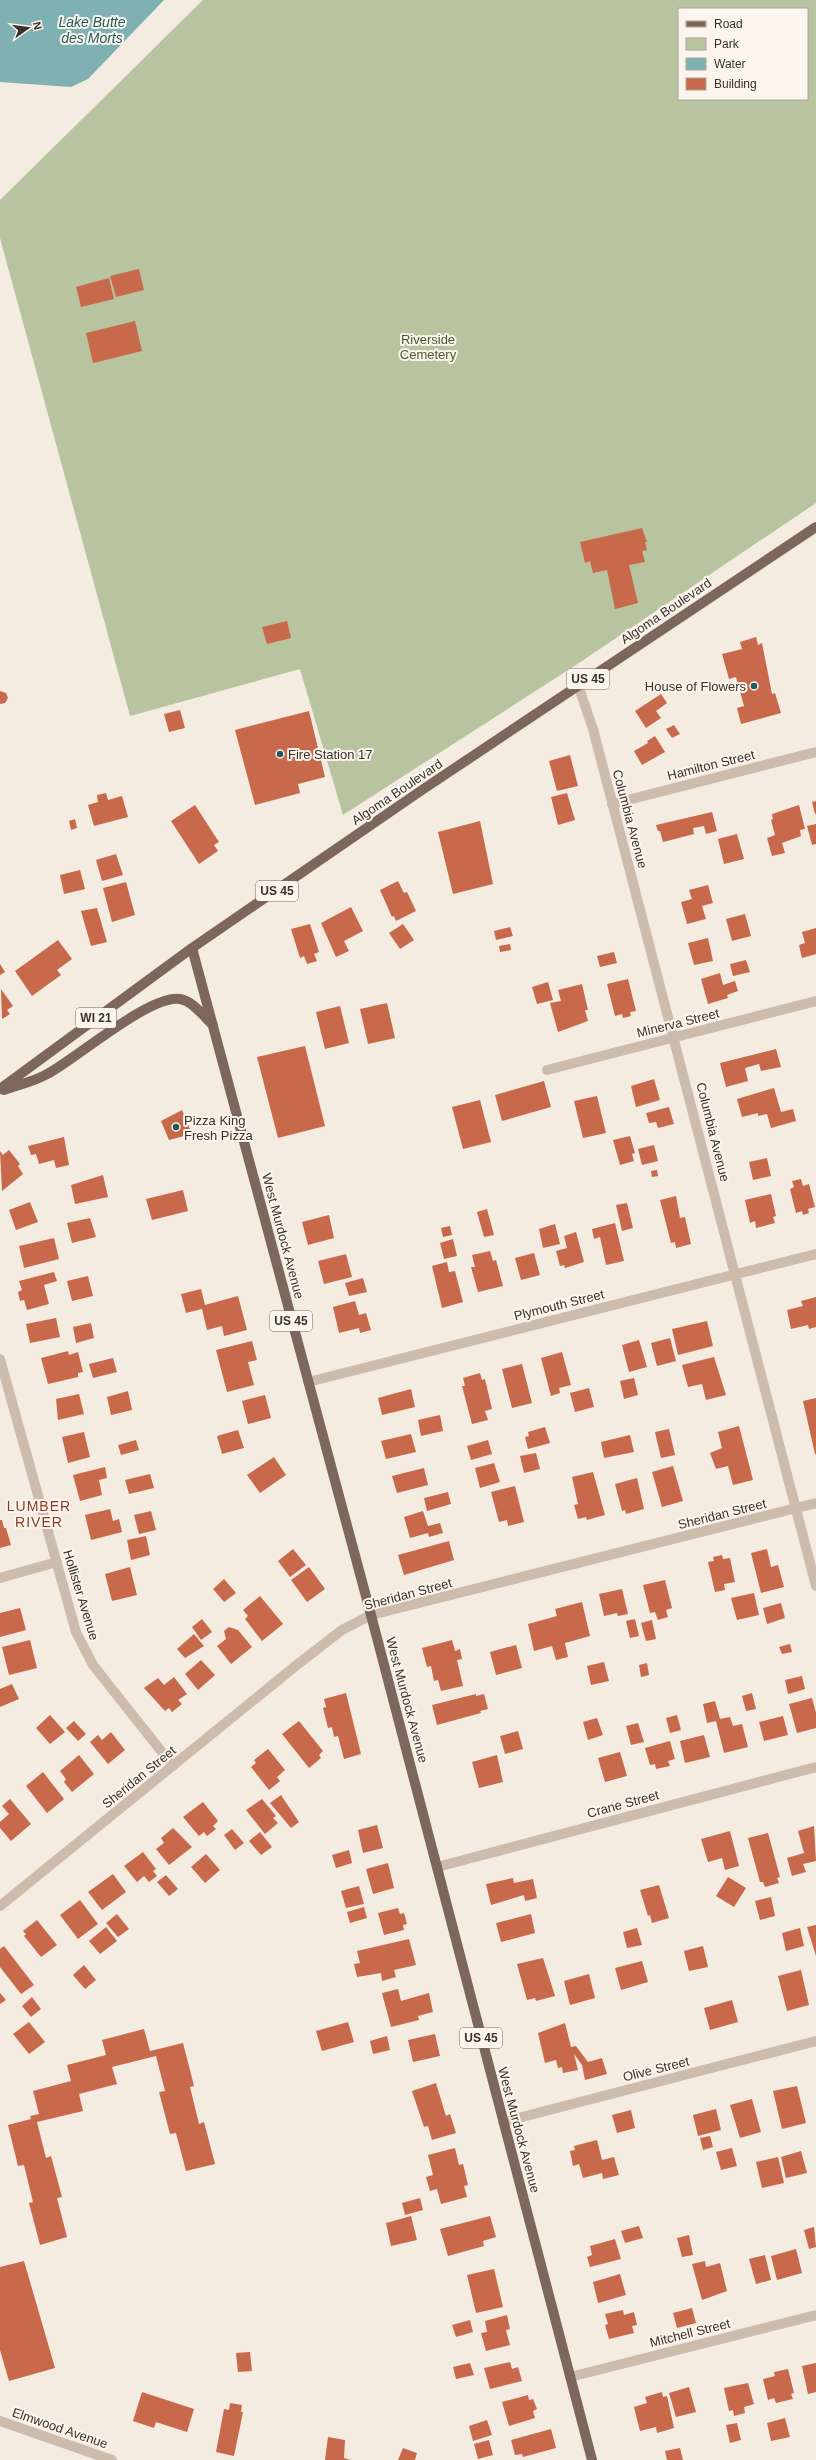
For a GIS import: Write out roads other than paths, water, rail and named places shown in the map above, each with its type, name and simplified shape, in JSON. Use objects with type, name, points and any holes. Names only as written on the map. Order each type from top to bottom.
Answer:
[{"type":"main road","name":"Algoma Boulevard","points":[[0,1090],[192,948],[578,685],[816,527]]},
{"type":"main road","name":"West Murdock Avenue","points":[[192,948],[371,1615],[592,2460]]},
{"type":"main road","points":[[0,1090],[48,1074],[140,1012],[167,1000],[180,998],[188,1001],[214,1026]]},
{"type":"street","name":"Columbia Avenue","points":[[578,685],[593,729],[675,1038],[816,1586]]},
{"type":"street","name":"Hamilton Street","points":[[612,804],[816,752]]},
{"type":"street","name":"Minerva Street","points":[[547,1070],[816,1001]]},
{"type":"street","name":"Plymouth Street","points":[[308,1382],[816,1254]]},
{"type":"street","name":"Hollister Avenue","points":[[0,1359],[76,1632],[83,1649],[173,1766]]},
{"type":"street","name":"Sheridan Street","points":[[0,1906],[342,1630],[371,1615],[816,1503]]},
{"type":"street","points":[[0,1578],[57,1562]]},
{"type":"street","name":"Crane Street","points":[[437,1867],[816,1767]]},
{"type":"street","name":"Olive Street","points":[[503,2122],[816,2041]]},
{"type":"street","name":"Mitchell Street","points":[[570,2377],[816,2315]]},
{"type":"street","name":"Elmwood Avenue","points":[[0,2421],[112,2460]]},
{"type":"water","name":"Lake Butte des Morts","points":[[0,0],[164,0],[88,79],[71,87],[0,82]]},
{"type":"place","name":"House of Flowers","points":[[754,686]]},
{"type":"place","name":"Fire Station 17","points":[[280,754]]},
{"type":"place","name":"Pizza King Fresh Pizza","points":[[176,1127]]},
{"type":"district","name":"LUMBER RIVER","points":[[39,1514]]},
{"type":"park label","name":"Riverside Cemetery","points":[[428,346]]}]
